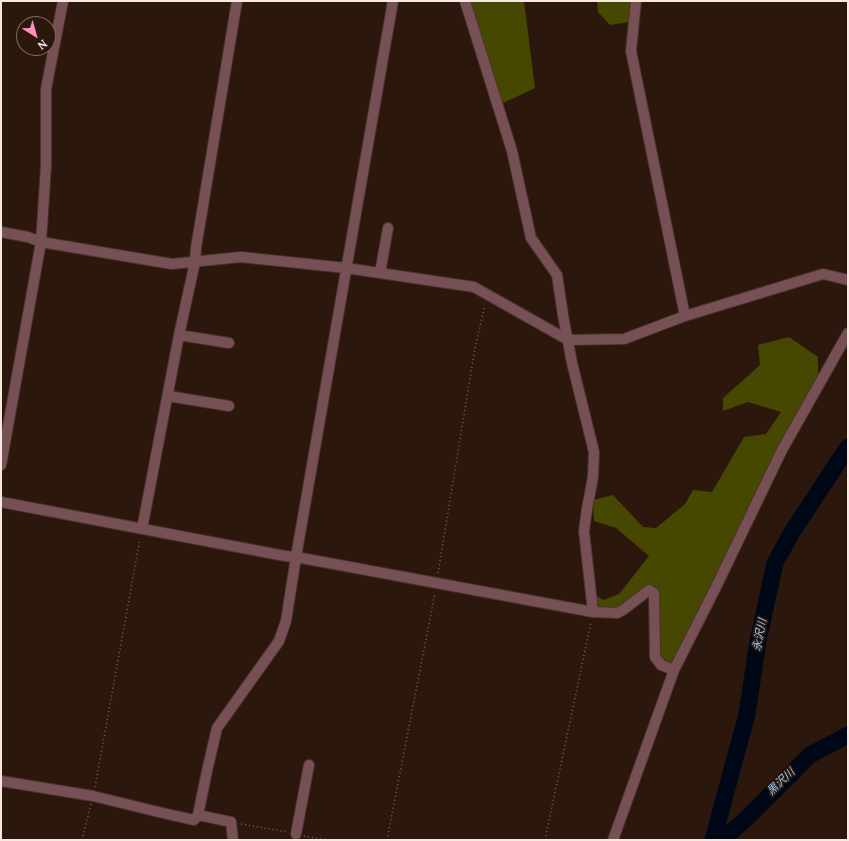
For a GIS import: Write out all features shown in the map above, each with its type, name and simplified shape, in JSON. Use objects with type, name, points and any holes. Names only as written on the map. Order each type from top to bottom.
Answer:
[{"type":"street","points":[[1,464],[41,242],[46,166],[46,89],[63,1]]},
{"type":"street","points":[[142,529],[179,335],[195,262],[196,248],[237,1]]},
{"type":"street","points":[[1,781],[93,796],[194,820],[198,815],[217,728],[279,641],[286,620],[393,1]]},
{"type":"street","points":[[465,1],[512,151],[531,238],[557,275],[572,363],[594,452],[593,476],[584,531],[593,612]]},
{"type":"street","points":[[636,1],[631,51],[685,316]]},
{"type":"street","points":[[380,273],[388,228]]},
{"type":"street","points":[[1,232],[28,237],[41,242],[172,264],[241,257],[346,268],[474,287],[568,340],[624,339],[685,316],[822,274],[848,280]]},
{"type":"street","points":[[613,840],[674,670],[720,580],[782,450],[848,333]]},
{"type":"street","points":[[179,335],[229,343]]},
{"type":"street","points":[[168,396],[229,406]]},
{"type":"street","points":[[1,502],[285,556],[593,612],[617,614],[649,590],[654,593],[655,657],[661,665],[674,670]]},
{"type":"street","points":[[296,834],[309,765]]},
{"type":"street","points":[[198,815],[231,822],[233,840]]},
{"type":"path","points":[[387,840],[437,583],[475,348],[487,294]]},
{"type":"path","points":[[82,840],[93,796],[142,529]]},
{"type":"path","points":[[545,840],[593,612]]},
{"type":"path","points":[[231,822],[328,840]]},
{"type":"shaded area","points":[[465,1],[524,1],[535,88],[497,106]]},
{"type":"shaded area","points":[[597,1],[632,1],[630,22],[610,25],[598,12]]},
{"type":"shaded area","points":[[789,337],[818,357],[818,386],[673,665],[660,657],[657,592],[647,585],[619,609],[598,609],[593,593],[603,600],[619,594],[649,556],[616,528],[594,521],[593,500],[613,495],[643,527],[656,528],[685,504],[693,490],[712,492],[744,437],[766,434],[781,412],[748,402],[723,411],[723,398],[760,365],[758,345]]},
{"type":"waterway","name":"永沢川","points":[[713,840],[747,714],[758,641],[775,563],[792,532],[848,447]]},
{"type":"waterway","name":"黒沢川","points":[[722,840],[748,817],[810,755],[848,735]]}]
